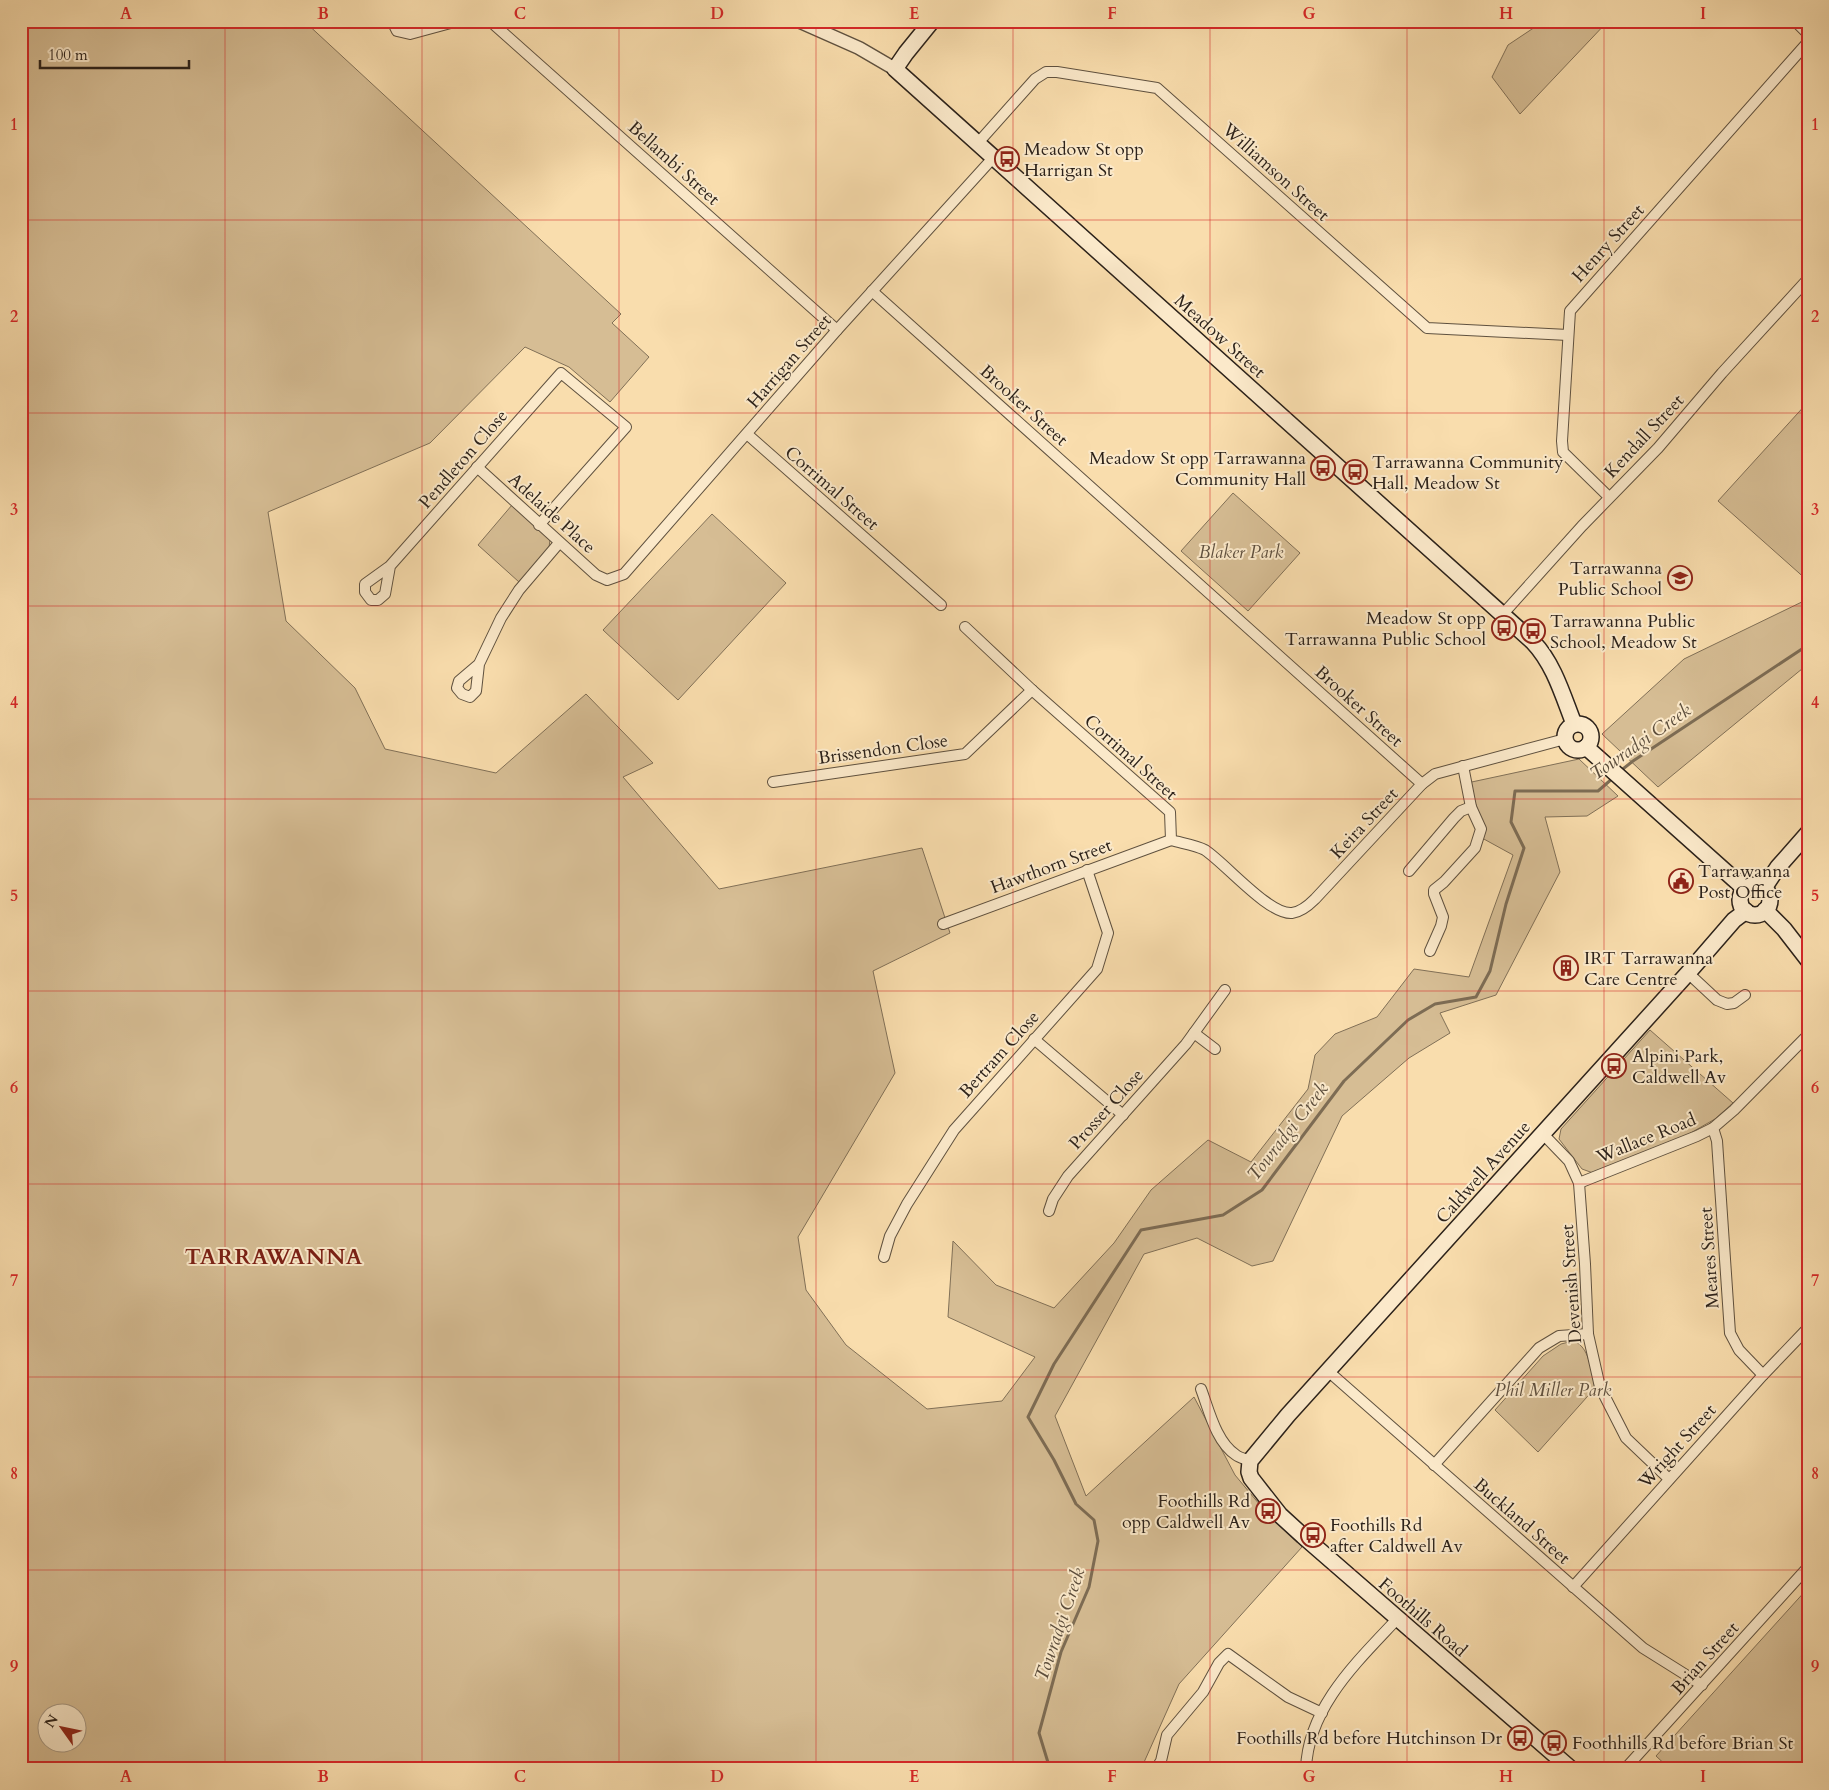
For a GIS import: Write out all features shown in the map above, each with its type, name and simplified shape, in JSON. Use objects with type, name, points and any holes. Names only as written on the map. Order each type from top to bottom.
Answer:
[{"type":"main road","points":[[895,70],[932,21]]},
{"type":"main road","name":"Meadow Street","points":[[895,70],[992,159],[1533,642],[1545,657],[1574,724]]},
{"type":"main road","points":[[1574,724],[1583,724],[1590,730],[1591,739],[1586,747],[1578,750],[1568,744],[1565,739],[1567,729],[1574,724]]},
{"type":"main road","points":[[1586,747],[1745,889]]},
{"type":"main road","points":[[1764,888],[1778,867],[1808,833]]},
{"type":"main road","points":[[1755,885],[1764,888],[1770,898],[1766,910],[1758,914],[1746,911],[1741,904],[1740,898],[1745,889],[1755,885]]},
{"type":"main road","points":[[1766,910],[1784,929],[1808,960]]},
{"type":"main road","name":"Caldwell Avenue","points":[[1250,1461],[1288,1415],[1734,920],[1746,911]]},
{"type":"main road","name":"Foothills Road","points":[[1250,1461],[1249,1472],[1251,1478],[1280,1515],[1571,1769]]},
{"type":"street","points":[[394,26],[410,34],[458,21]]},
{"type":"street","name":"Bellambi Street","points":[[490,21],[837,330]]},
{"type":"street","name":"Meadow Street","points":[[798,21],[859,48],[895,70]]},
{"type":"street","points":[[1795,21],[1808,34]]},
{"type":"street","name":"Henry Street","points":[[1609,497],[1563,452],[1562,440],[1570,311],[1808,42]]},
{"type":"street","name":"Williamson Street","points":[[977,144],[1036,79],[1046,72],[1057,72],[1157,88],[1427,328],[1568,335]]},
{"type":"street","name":"Harrigan Street","points":[[608,580],[624,574],[837,330],[992,159]]},
{"type":"street","name":"Kendall Street","points":[[1503,614],[1609,497],[1658,448],[1722,373],[1808,279]]},
{"type":"street","name":"Brooker Street","points":[[872,291],[1422,784]]},
{"type":"street","name":"Pendleton Close","points":[[390,566],[561,373],[626,427],[539,524]]},
{"type":"street","name":"Corrimal Street","points":[[747,434],[941,605]]},
{"type":"street","name":"Adelaide Place","points":[[477,467],[596,575],[608,580]]},
{"type":"street","points":[[479,664],[501,618],[519,590],[559,543]]},
{"type":"street","name":"Corrimal Street","points":[[965,627],[1032,690],[1170,812],[1171,840]]},
{"type":"street","name":"Brissendon Close","points":[[773,782],[965,754],[1032,690]]},
{"type":"street","name":"Keira Street","points":[[1171,840],[1204,849],[1272,907],[1286,913],[1294,913],[1304,909],[1315,899],[1422,784],[1435,774],[1565,739]]},
{"type":"street","points":[[1430,951],[1442,926],[1442,918],[1434,890],[1444,882],[1475,848],[1482,829],[1471,807],[1463,766]]},
{"type":"street","points":[[1409,871],[1454,818],[1461,811],[1471,807]]},
{"type":"street","name":"Hawthorn Street","points":[[942,924],[1171,840]]},
{"type":"street","name":"Bertram Close","points":[[884,1257],[890,1236],[907,1204],[954,1130],[1097,969],[1108,933],[1087,870]]},
{"type":"street","points":[[1688,973],[1722,1002],[1734,1003],[1745,994]]},
{"type":"street","name":"Prosser Close","points":[[1048,1211],[1053,1199],[1068,1176],[1194,1033],[1225,990]]},
{"type":"street","points":[[1194,1033],[1215,1049]]},
{"type":"street","name":"Wallace Road","points":[[1579,1183],[1713,1128],[1734,1110],[1808,1035]]},
{"type":"street","points":[[1034,1039],[1123,1114]]},
{"type":"street","name":"Meares Street","points":[[1713,1128],[1717,1141],[1730,1333],[1739,1350],[1763,1375]]},
{"type":"street","name":"Devenish Street","points":[[1543,1134],[1569,1161],[1579,1183],[1588,1334],[1600,1387],[1626,1438],[1669,1480]]},
{"type":"street","name":"Wright Street","points":[[1573,1588],[1763,1375],[1808,1328]]},
{"type":"street","points":[[1434,1465],[1539,1348],[1559,1336],[1588,1334]]},
{"type":"street","name":"Buckland Street","points":[[1328,1371],[1642,1648],[1702,1685]]},
{"type":"street","points":[[1201,1389],[1217,1432],[1227,1448],[1237,1456],[1250,1461]]},
{"type":"street","name":"Brian Street","points":[[1625,1769],[1808,1568]]},
{"type":"street","points":[[1306,1769],[1313,1734],[1329,1699],[1355,1663],[1397,1619]]},
{"type":"street","points":[[1156,1769],[1161,1761],[1167,1735],[1203,1692],[1219,1663],[1228,1654],[1288,1697],[1322,1713]]},
{"type":"green space","points":[[21,21],[304,21],[621,314],[612,323],[649,357],[610,402],[569,367],[525,347],[430,443],[268,512],[286,621],[355,688],[385,749],[496,773],[586,694],[653,763],[623,777],[719,889],[922,848],[950,933],[873,971],[895,1073],[798,1237],[806,1290],[846,1345],[927,1409],[1002,1401],[1035,1357],[948,1317],[953,1241],[996,1285],[1054,1308],[1114,1243],[1151,1190],[1208,1140],[1251,1162],[1308,1089],[1315,1055],[1335,1034],[1377,1017],[1414,969],[1469,977],[1513,855],[1482,838],[1467,783],[1579,759],[1618,796],[1587,816],[1545,817],[1560,872],[1496,995],[1440,1013],[1450,1033],[1409,1058],[1342,1116],[1273,1261],[1252,1266],[1197,1238],[1144,1254],[1055,1416],[1086,1496],[1194,1397],[1235,1475],[1265,1511],[1302,1547],[1179,1684],[1141,1769],[21,1769]]},
{"type":"green space","points":[[1544,21],[1608,21],[1520,114],[1492,77],[1508,45]]},
{"type":"green space","points":[[1808,402],[1808,581],[1718,501]]},
{"type":"green space","name":"Blaker Park","points":[[1233,493],[1300,553],[1248,611],[1181,551]]},
{"type":"green space","points":[[512,505],[550,539],[549,548],[519,582],[478,545]]},
{"type":"green space","points":[[712,514],[786,583],[678,700],[603,630]]},
{"type":"green space","points":[[1808,599],[1808,664],[1658,787],[1602,734],[1684,659]]},
{"type":"green space","points":[[1650,1030],[1733,1103],[1715,1119],[1687,1135],[1593,1173],[1582,1169],[1559,1139],[1561,1129]]},
{"type":"green space","name":"Phil Miller Park","points":[[1573,1341],[1583,1348],[1586,1354],[1591,1367],[1595,1388],[1538,1452],[1495,1410],[1543,1356],[1561,1344]]},
{"type":"green space","points":[[1808,1588],[1808,1769],[1670,1769],[1656,1756]]},
{"type":"waterway","name":"Towradgi Creek","points":[[1619,772],[1808,645]]},
{"type":"waterway","name":"Towradgi Creek","points":[[1050,1769],[1039,1733],[1061,1652],[1089,1587],[1098,1541],[1094,1520],[1076,1504],[1054,1460],[1028,1417],[1054,1364],[1141,1230],[1223,1215],[1262,1190],[1344,1081],[1408,1020],[1435,1004],[1476,997],[1490,971],[1506,904],[1524,848],[1511,822],[1515,791],[1598,791],[1613,778]]},
{"type":"place","name":"Meadow St opp Harrigan St","points":[[1007,159]]},
{"type":"place","name":"Meadow St opp Tarrawanna Community Hall","points":[[1323,468]]},
{"type":"place","name":"Tarrawanna Community Hall, Meadow St","points":[[1355,472]]},
{"type":"place","name":"Tarrawanna Public School","points":[[1680,578]]},
{"type":"place","name":"Meadow St opp Tarrawanna Public School","points":[[1504,628]]},
{"type":"place","name":"Tarrawanna Public School, Meadow St","points":[[1533,631]]},
{"type":"place","name":"Tarrawanna Post Office","points":[[1681,881]]},
{"type":"place","name":"IRT Tarrawanna Care Centre","points":[[1566,968]]},
{"type":"place","name":"Alpini Park, Caldwell Av","points":[[1614,1066]]},
{"type":"place","name":"Foothills Rd opp Caldwell Av","points":[[1268,1511]]},
{"type":"place","name":"Foothills Rd after Caldwell Av","points":[[1313,1535]]},
{"type":"place","name":"Foothills Rd before Hutchinson Dr","points":[[1520,1738]]},
{"type":"place","name":"Foothhills Rd before Brian St","points":[[1554,1743]]},
{"type":"district","name":"TARRAWANNA","points":[[274,1256]]}]
